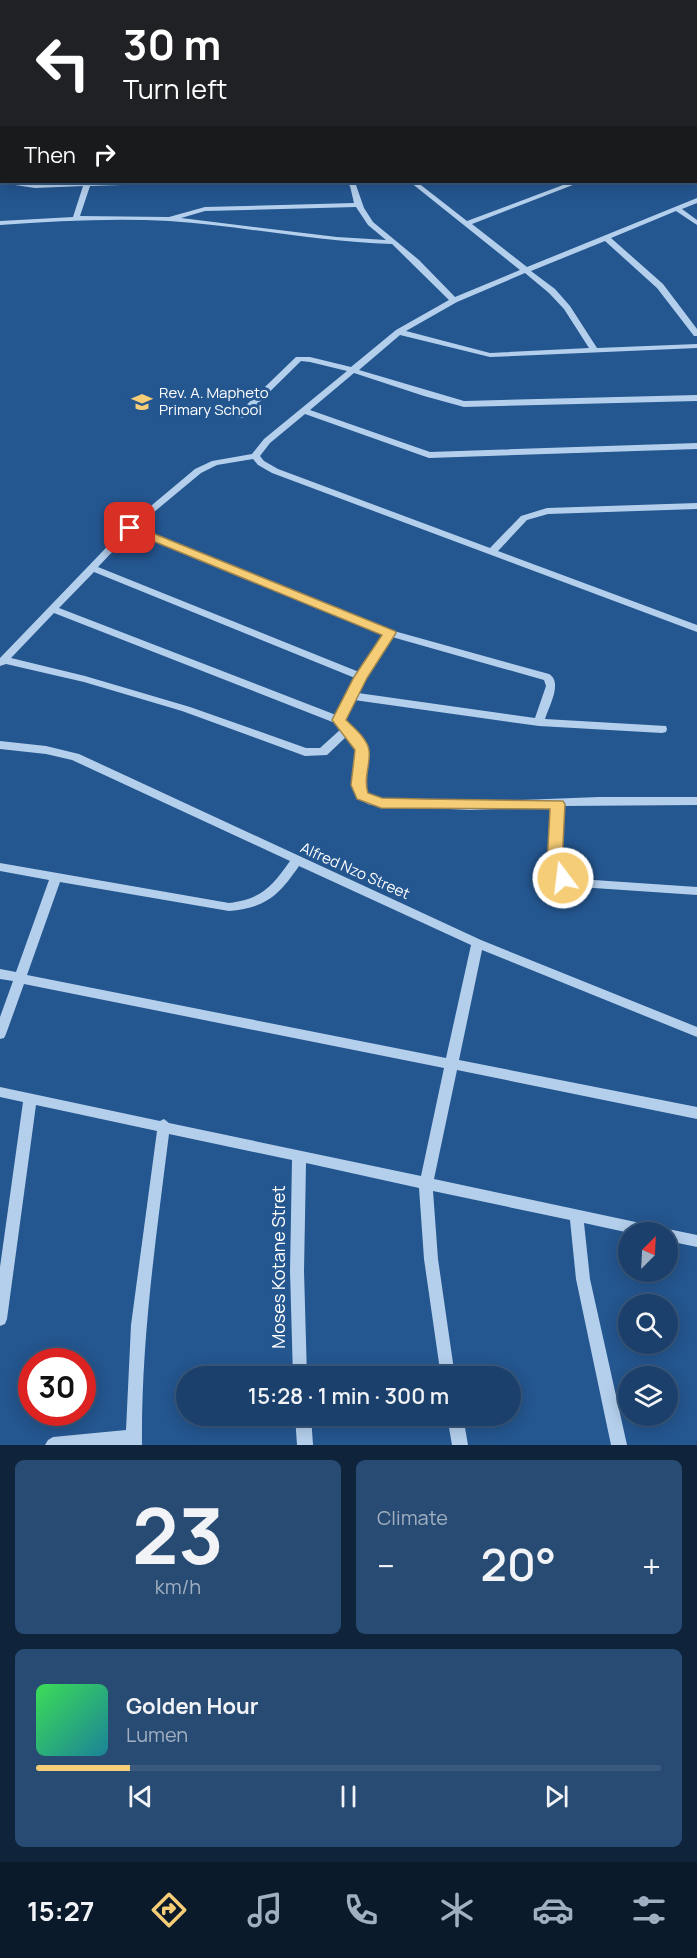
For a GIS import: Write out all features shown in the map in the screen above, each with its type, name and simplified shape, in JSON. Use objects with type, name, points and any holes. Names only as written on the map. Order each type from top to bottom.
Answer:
[{"type":"street","points":[[15,183],[36,186],[88,183],[76,218]]},
{"type":"street","points":[[350,183],[353,186],[357,205],[374,228],[393,242],[454,300]]},
{"type":"street","points":[[418,183],[560,299],[596,351]]},
{"type":"street","points":[[466,224],[573,183]]},
{"type":"street","points":[[2,662],[130,528],[205,466],[255,456],[267,441],[399,332],[454,300],[697,200]]},
{"type":"street","points":[[170,219],[205,209],[357,205]]},
{"type":"street","points":[[676,208],[697,223]]},
{"type":"street","points":[[0,222],[76,218],[170,219],[328,239],[393,242]]},
{"type":"street","points":[[606,238],[660,286],[697,334]]},
{"type":"street","points":[[399,332],[490,356],[697,346]]},
{"type":"street","points":[[240,416],[299,359],[313,359],[434,398],[464,404],[697,398]]},
{"type":"street","points":[[304,411],[429,455],[697,446]]},
{"type":"street","points":[[255,456],[261,463],[275,471],[697,629]]},
{"type":"street","points":[[491,553],[524,518],[547,511],[697,506]]},
{"type":"street","points":[[130,528],[390,633],[549,678],[551,686],[539,722]]},
{"type":"street","points":[[91,567],[361,677]]},
{"type":"street","points":[[52,609],[339,720],[362,750],[359,791],[367,799],[381,803],[470,806],[599,801],[697,801]]},
{"type":"street","points":[[339,720],[361,677],[390,633]]},
{"type":"street","points":[[2,662],[85,679],[186,708],[305,752],[323,752],[348,729]]},
{"type":"street","points":[[351,696],[539,722],[662,729]]},
{"type":"street","name":"Alfred Nzo Street","points":[[0,745],[46,750],[75,757],[477,943],[697,1032]]},
{"type":"street","points":[[558,804],[555,865],[563,878],[579,883],[697,891]]},
{"type":"street","points":[[0,867],[216,906],[238,906],[274,893],[296,861]]},
{"type":"street","points":[[0,1034],[56,877]]},
{"type":"street","points":[[446,1366],[432,1269],[426,1185],[477,943]]},
{"type":"street","points":[[0,974],[697,1113]]},
{"type":"street","points":[[0,1092],[164,1125],[426,1185],[618,1224]]},
{"type":"street","points":[[0,1319],[30,1098]]},
{"type":"street","points":[[53,1445],[134,1441],[139,1328],[164,1125]]},
{"type":"street","name":"Moses Kotane Stret","points":[[299,1157],[297,1271],[300,1366]]},
{"type":"street","points":[[576,1216],[585,1289],[619,1445]]},
{"type":"street","points":[[678,1237],[697,1241]]},
{"type":"street","points":[[304,1426],[305,1445]]},
{"type":"street","points":[[457,1426],[460,1445]]},
{"type":"place","name":"Rev. A. Mapheto Primary School","points":[[142,402]]},
{"type":"route","points":[[130,528],[390,633],[361,677],[339,720],[358,740],[362,750],[358,785],[362,796],[381,803],[423,805],[558,804],[555,865],[563,878]]}]
